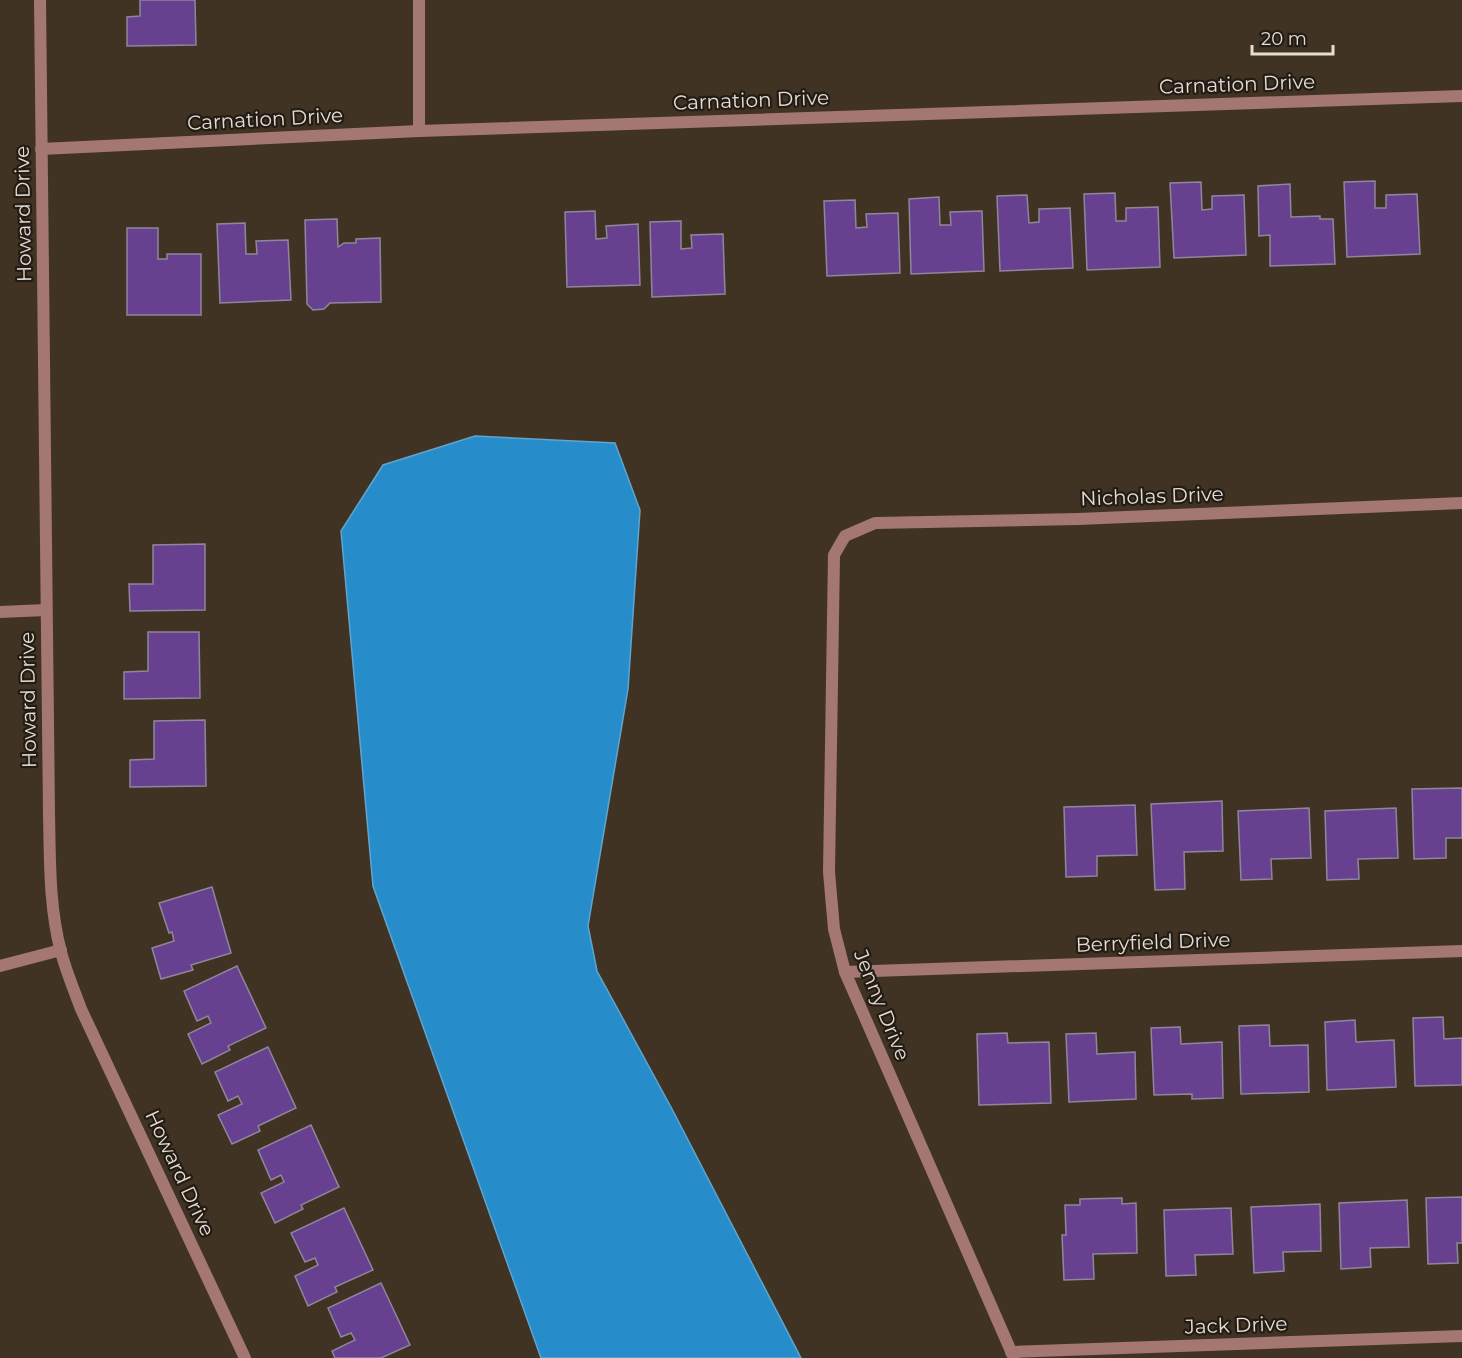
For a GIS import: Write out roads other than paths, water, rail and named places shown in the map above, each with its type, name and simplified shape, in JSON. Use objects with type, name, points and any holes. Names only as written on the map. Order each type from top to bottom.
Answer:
[{"type":"street","name":"Howard Drive","points":[[40,0],[50,854],[52,889],[61,950],[81,1009],[245,1358]]},
{"type":"street","points":[[419,0],[419,131]]},
{"type":"street","name":"Carnation Drive","points":[[41,149],[419,131],[1462,96]]},
{"type":"street","name":"Nicholas Drive","points":[[845,536],[875,523],[1078,519],[1462,503]]},
{"type":"street","name":"Jenny Drive","points":[[845,536],[834,555],[829,872],[834,929],[845,972],[1012,1355]]},
{"type":"street","points":[[0,612],[46,610]]},
{"type":"street","points":[[0,966],[61,950]]},
{"type":"street","name":"Berryfield Drive","points":[[845,972],[1462,951]]},
{"type":"street","name":"Jack Drive","points":[[1012,1355],[1462,1336]]},
{"type":"water","points":[[475,436],[615,443],[640,510],[628,689],[588,926],[597,971],[672,1109],[801,1358],[541,1358],[373,886],[341,531],[383,465]]}]
